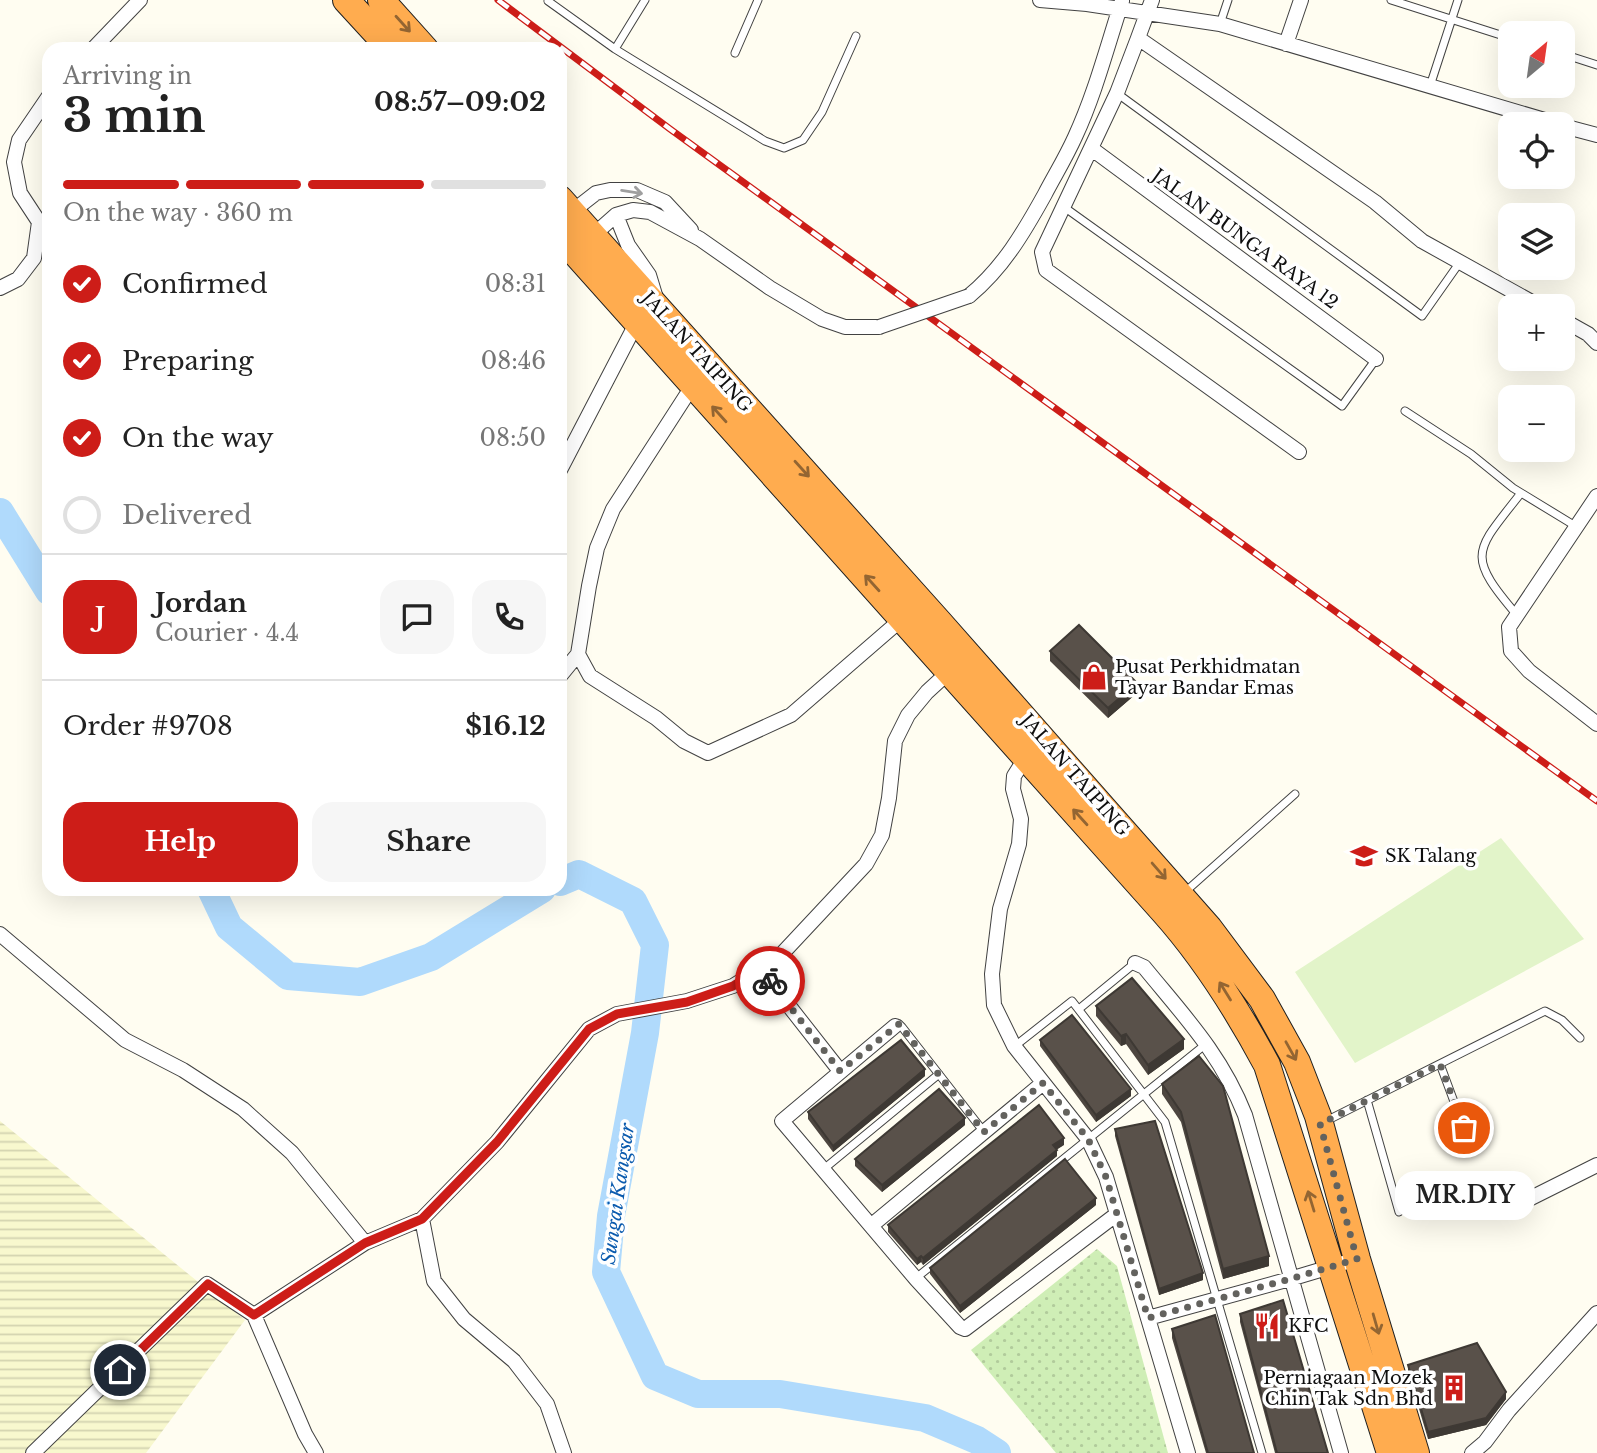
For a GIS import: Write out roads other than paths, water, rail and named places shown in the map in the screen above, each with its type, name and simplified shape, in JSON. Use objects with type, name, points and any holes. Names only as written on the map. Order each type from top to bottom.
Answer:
[{"type":"highway","points":[[346,0],[383,42]]},
{"type":"highway","points":[[381,0],[419,42]]},
{"type":"highway","name":"JALAN TAIPING","points":[[567,219],[575,241],[649,316],[1172,903],[1241,1016],[1267,1065],[1416,1453]]},
{"type":"highway","name":"JALAN TAIPING","points":[[649,316],[693,385],[903,618],[959,662],[1026,757],[1172,903],[1209,928],[1262,999],[1297,1062],[1320,1124],[1344,1262],[1390,1453]]},
{"type":"street","points":[[100,42],[139,0]]},
{"type":"street","points":[[1040,0],[1150,6],[1220,24],[1515,112]]},
{"type":"street","points":[[1286,44],[1301,0]]},
{"type":"street","points":[[575,241],[616,215],[633,210],[650,212],[699,239],[779,295],[821,319],[845,327],[879,327],[969,296],[991,278],[1012,250],[1075,136],[1099,74],[1121,5]]},
{"type":"street","points":[[1150,6],[1117,93],[1042,252],[1046,270],[1299,452]]},
{"type":"street","points":[[1138,38],[1374,202],[1422,241],[1518,294]]},
{"type":"street","points":[[0,288],[18,279],[34,258],[38,222],[20,193],[14,162],[19,140],[42,106]]},
{"type":"street","points":[[1575,129],[1597,135]]},
{"type":"street","name":"JALAN BUNGA RAYA 12","points":[[1092,149],[1376,359]]},
{"type":"street","points":[[567,209],[596,193],[637,190],[665,202],[699,239]]},
{"type":"street","points":[[567,458],[649,316],[649,275],[628,245],[616,215]]},
{"type":"street","points":[[1575,327],[1597,343]]},
{"type":"street","points":[[567,669],[579,654],[594,561],[613,509],[693,385]]},
{"type":"street","points":[[1597,496],[1509,627],[1511,651],[1530,671],[1597,724]]},
{"type":"street","points":[[579,654],[590,676],[656,718],[684,741],[708,753],[791,715],[903,618]]},
{"type":"street","points":[[254,1315],[365,1243],[422,1219],[497,1142],[589,1029],[617,1014],[687,1002],[733,986],[778,958],[866,864],[882,835],[895,741],[908,715],[927,692],[959,662]]},
{"type":"street","points":[[1026,757],[1014,776],[1013,789],[1021,819],[1019,844],[1000,909],[992,974],[994,1005],[1014,1046],[1088,1139],[1106,1177],[1188,1453]]},
{"type":"street","points":[[0,934],[125,1040],[183,1070],[243,1109],[292,1153],[365,1243]]},
{"type":"street","points":[[1135,963],[1144,967],[1206,1044],[1232,1083],[1245,1115],[1341,1453]]},
{"type":"street","points":[[760,969],[840,1071]]},
{"type":"street","points":[[895,1026],[782,1121],[825,1168],[915,1279],[956,1323],[965,1329],[1117,1214]]},
{"type":"street","points":[[872,1225],[1043,1083]]},
{"type":"street","points":[[1503,1212],[1597,1165]]},
{"type":"street","points":[[422,1219],[435,1281],[464,1319],[514,1361],[547,1404],[564,1453]]},
{"type":"street","points":[[1148,1318],[1344,1262]]},
{"type":"street","points":[[33,1453],[208,1284],[254,1315],[305,1434],[316,1453]]},
{"type":"street","points":[[1472,1453],[1485,1442],[1509,1410],[1597,1313]]},
{"type":"lane","points":[[615,49],[645,0]]},
{"type":"lane","points":[[734,53],[758,0]]},
{"type":"lane","points":[[1220,24],[1228,0]]},
{"type":"lane","points":[[1391,0],[1498,34]]},
{"type":"lane","points":[[1429,88],[1458,0]]},
{"type":"lane","points":[[548,1],[615,49],[765,141],[784,148],[803,140],[822,112],[856,36]]},
{"type":"lane","points":[[1575,58],[1597,65]]},
{"type":"lane","points":[[1117,93],[1422,316],[1461,262]]},
{"type":"lane","points":[[1064,207],[1342,406],[1376,359]]},
{"type":"lane","points":[[1405,411],[1471,454],[1521,493],[1577,527]]},
{"type":"lane","points":[[1517,615],[1495,589],[1482,567],[1482,552],[1485,539],[1521,493]]},
{"type":"lane","points":[[1172,903],[1295,794]]},
{"type":"lane","points":[[1079,1009],[1135,963]]},
{"type":"lane","points":[[1014,1046],[1072,1001],[1165,1122],[1262,1453]]},
{"type":"lane","points":[[1320,1124],[1545,1011],[1562,1020],[1580,1038]]},
{"type":"lane","points":[[895,1026],[899,1024],[902,1027],[984,1132]]},
{"type":"lane","points":[[915,1279],[1206,1044]]},
{"type":"lane","points":[[1440,1064],[1472,1150]]},
{"type":"lane","points":[[825,1168],[939,1074]]},
{"type":"lane","points":[[1367,1101],[1399,1212]]},
{"type":"waterway","name":"Sungai Kangsar","points":[[0,512],[42,580]]},
{"type":"waterway","name":"Sungai Kangsar","points":[[567,879],[579,874],[633,901],[655,945],[645,1033],[611,1216],[606,1272],[655,1376],[698,1394],[780,1394],[925,1418],[977,1440],[997,1453]]},
{"type":"waterway","name":"Sungai Kangsar","points":[[214,896],[229,927],[288,976],[360,982],[431,957],[531,896]]},
{"type":"railway","points":[[498,0],[554,42]]},
{"type":"railway","points":[[567,52],[1597,801]]},
{"type":"place","name":"Pusat Perkhidmatan Tayar Bandar Emas","points":[[1094,677]]},
{"type":"place","name":"SK Talang","points":[[1364,856]]},
{"type":"place","name":"MR.DIY","points":[[1464,1128]]},
{"type":"place","name":"KFC","points":[[1267,1326]]},
{"type":"place","name":"Perniagaan Mozek Chin Tak Sdn Bhd","points":[[1454,1388]]}]
